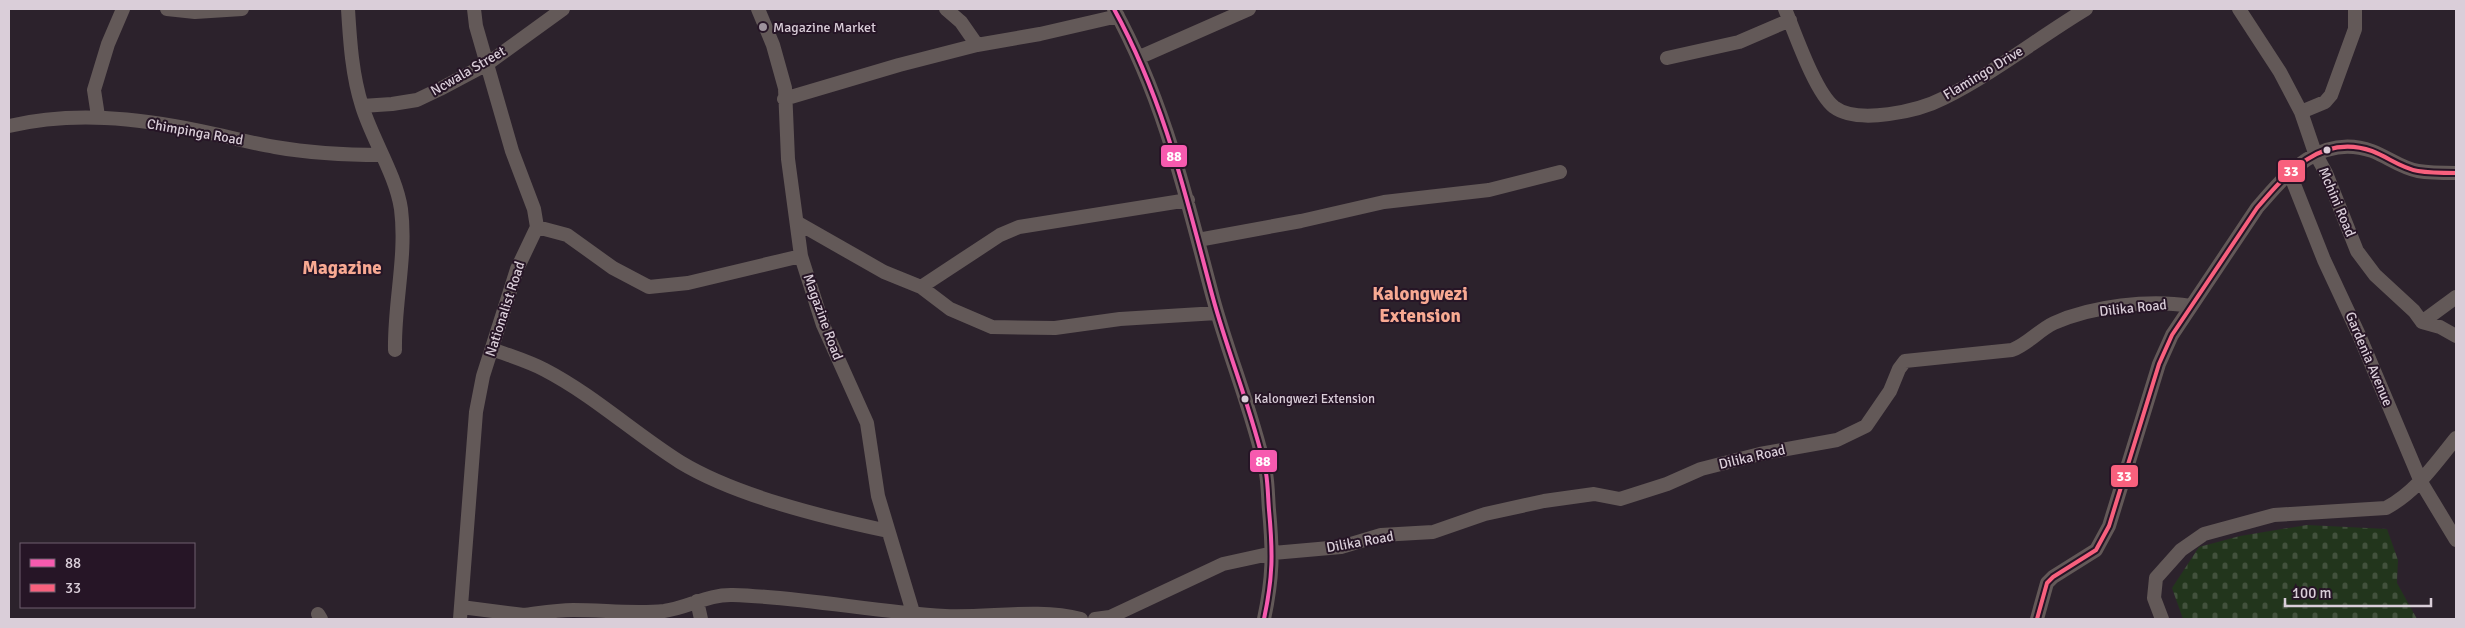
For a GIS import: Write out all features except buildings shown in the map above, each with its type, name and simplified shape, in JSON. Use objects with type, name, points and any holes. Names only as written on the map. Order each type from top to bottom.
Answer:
[{"type":"street","points":[[98,116],[94,90],[108,44],[123,9]]},
{"type":"street","points":[[167,9],[195,12],[242,9]]},
{"type":"street","points":[[348,9],[350,47],[362,106],[400,208],[402,243],[395,350]]},
{"type":"street","points":[[474,9],[487,64],[512,151],[534,210],[537,227],[567,235],[613,268],[640,284],[649,287],[688,283],[801,256]]},
{"type":"street","name":"Ncwala Street","points":[[362,106],[417,100],[487,64],[563,9]]},
{"type":"street","name":"Magazine Road","points":[[758,9],[781,71],[788,159],[801,256],[823,325],[867,423],[878,496],[915,617]]},
{"type":"street","points":[[946,9],[961,22],[977,45]]},
{"type":"street","points":[[1140,57],[1249,9]]},
{"type":"street","name":"Flamingo Drive","points":[[1788,14],[1822,95],[1844,114],[1876,116],[1891,114],[1942,100],[2086,9]]},
{"type":"street","name":"Mchini Road","points":[[2239,9],[2280,72],[2301,112],[2315,153],[2326,173],[2357,251],[2374,275],[2414,311],[2422,322],[2440,327],[2456,336]]},
{"type":"street","points":[[2301,112],[2326,102],[2331,95],[2355,30],[2355,9]]},
{"type":"street","points":[[784,99],[899,65],[977,45],[1040,34],[1116,12],[1140,57],[1160,106],[1188,200],[1218,313],[1266,474],[1273,553],[1272,582],[1264,619]]},
{"type":"street","points":[[1667,58],[1740,42],[1788,14]]},
{"type":"street","name":"Chimpinga Road","points":[[9,126],[64,116],[98,116],[199,130],[274,147],[343,155],[381,155]]},
{"type":"street","points":[[2037,619],[2047,584],[2053,576],[2088,556],[2102,542],[2109,526],[2159,364],[2172,335],[2257,208],[2290,174],[2315,153],[2330,148],[2351,146],[2373,152],[2413,170],[2456,173]]},
{"type":"street","points":[[1198,240],[1301,221],[1384,202],[1489,190],[1560,172]]},
{"type":"street","name":"Gardenia Avenue","points":[[2290,174],[2324,260],[2359,335],[2421,482],[2456,540]]},
{"type":"street","points":[[921,287],[1000,236],[1019,227],[1188,200]]},
{"type":"street","points":[[798,223],[884,272],[921,287],[950,309],[974,321],[992,327],[1006,329],[1055,328],[1120,320],[1218,313]]},
{"type":"street","name":"Nationalist Road","points":[[460,613],[468,488],[476,412],[483,376],[517,269],[537,227]]},
{"type":"street","points":[[2422,322],[2456,297]]},
{"type":"street","name":"Dilika Road","points":[[1273,553],[1341,547],[1381,536],[1433,532],[1485,514],[1544,501],[1594,494],[1620,499],[1666,484],[1701,469],[1844,438],[1866,426],[1890,391],[1899,369],[1905,361],[2012,350],[2021,347],[2054,324],[2105,308],[2169,302],[2190,306]]},
{"type":"street","points":[[492,349],[545,370],[594,400],[681,462],[721,482],[836,520],[888,531]]},
{"type":"street","points":[[2162,619],[2154,598],[2153,589],[2156,578],[2191,541],[2204,534],[2274,516],[2386,508],[2399,501],[2421,482],[2456,438]]},
{"type":"street","points":[[1095,619],[1110,617],[1223,564],[1273,553]]},
{"type":"street","points":[[460,613],[521,617],[572,610],[614,614],[664,611],[711,596],[732,595],[792,599],[915,617],[1055,614],[1081,619]]},
{"type":"street","points":[[697,601],[701,619]]},
{"type":"green space","points":[[2307,525],[2387,529],[2398,560],[2397,583],[2417,619],[2183,619],[2172,588],[2199,547],[2240,536]]},
{"type":"transit line","name":"88","points":[[1114,9],[1132,44],[1161,115],[1183,187],[1219,320],[1261,451],[1267,482],[1272,552],[1271,577],[1264,619]]},
{"type":"transit line","name":"33","points":[[2037,619],[2047,583],[2053,577],[2096,550],[2109,526],[2159,364],[2172,335],[2257,208],[2280,182],[2307,160],[2321,152],[2337,147],[2354,147],[2372,151],[2418,171],[2456,173]]},
{"type":"place","name":"Magazine Market","points":[[763,27]]},
{"type":"place","name":"Kalongwezi Extension","points":[[1245,399]]},
{"type":"district","name":"Magazine","points":[[342,268]]},
{"type":"district","name":"Kalongwezi Extension","points":[[1420,305]]}]
